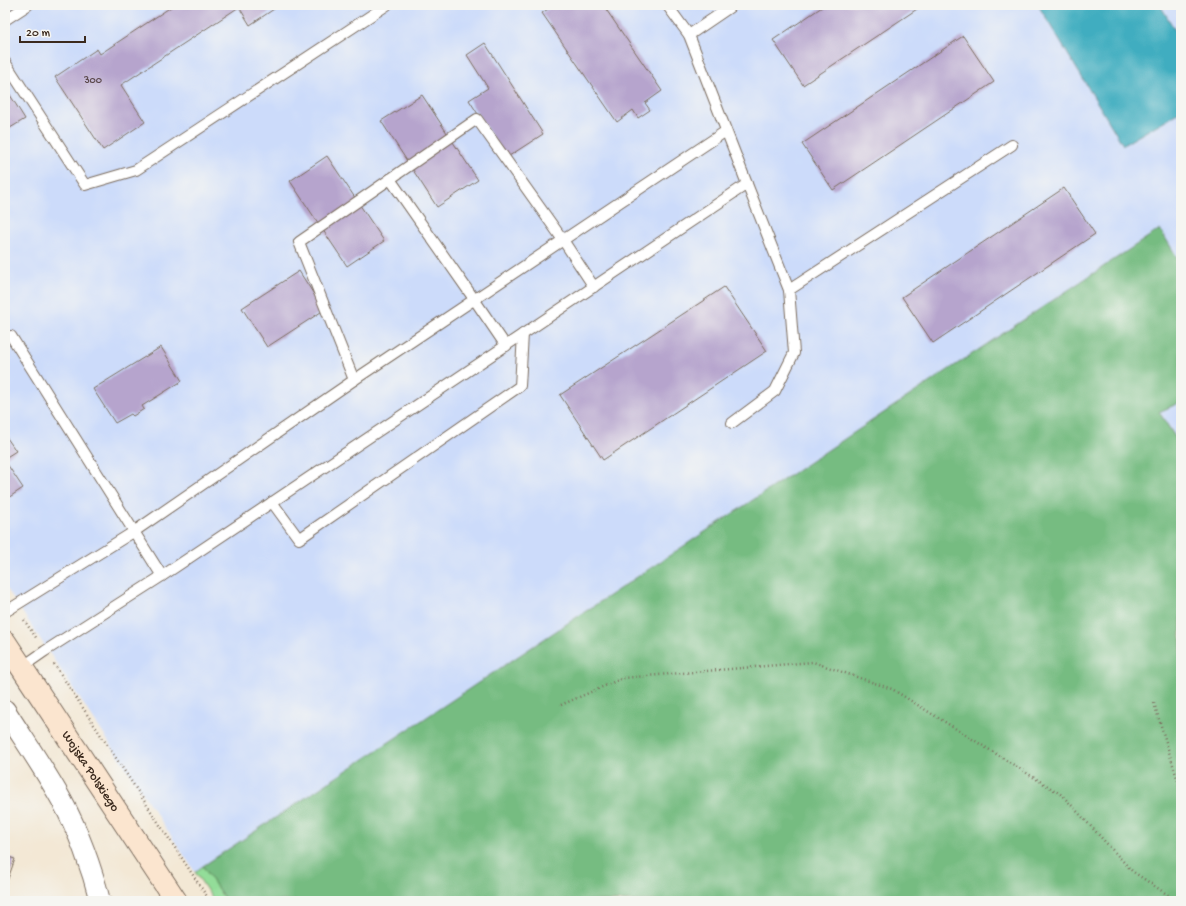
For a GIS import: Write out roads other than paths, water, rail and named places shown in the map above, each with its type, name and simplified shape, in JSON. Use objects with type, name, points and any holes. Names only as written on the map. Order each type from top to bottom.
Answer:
[{"type":"main road","name":"Wojska Polskiego","points":[[5,642],[176,901]]},
{"type":"street","points":[[5,710],[62,802],[79,839],[100,901]]},
{"type":"lane","points":[[5,20],[28,5]]},
{"type":"lane","points":[[5,62],[85,185],[136,170],[388,5]]},
{"type":"lane","points":[[668,5],[689,35],[789,290],[794,353],[775,391],[732,423]]},
{"type":"lane","points":[[689,35],[733,5]]},
{"type":"lane","points":[[354,380],[299,242],[477,119],[563,240],[594,287]]},
{"type":"lane","points":[[5,612],[135,531],[354,380],[726,131]]},
{"type":"lane","points":[[789,290],[1012,145]]},
{"type":"lane","points":[[390,179],[506,346]]},
{"type":"lane","points":[[22,667],[45,650],[162,576],[747,184]]},
{"type":"lane","points":[[272,502],[299,539],[520,386],[523,334]]},
{"type":"lane","points":[[11,336],[162,576]]},
{"type":"water","points":[[1038,5],[1160,5],[1181,40],[1181,111],[1123,145]]}]
